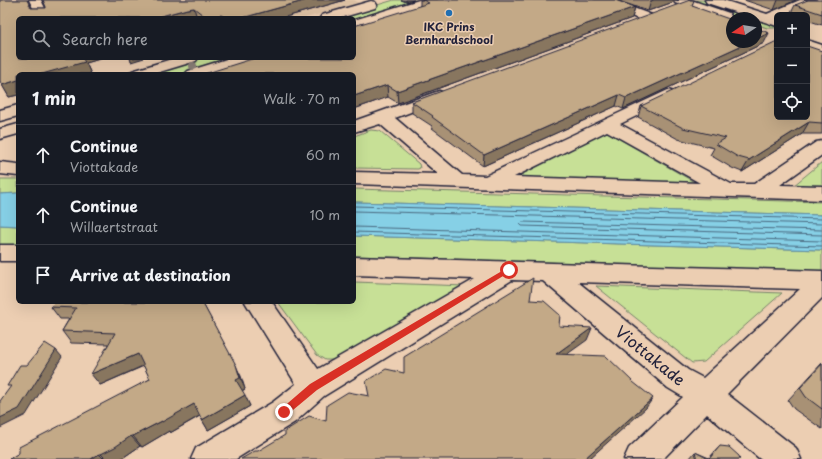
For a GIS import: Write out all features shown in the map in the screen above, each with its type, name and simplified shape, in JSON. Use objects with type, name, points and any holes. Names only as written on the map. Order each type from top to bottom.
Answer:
[{"type":"street","points":[[35,0],[43,16]]},
{"type":"street","points":[[356,23],[431,0]]},
{"type":"street","points":[[601,0],[659,14]]},
{"type":"street","points":[[711,0],[772,20],[810,0]]},
{"type":"street","points":[[332,16],[377,2]]},
{"type":"street","points":[[626,26],[659,14],[683,2],[726,16]]},
{"type":"street","points":[[762,29],[774,33]]},
{"type":"street","points":[[810,33],[822,37]]},
{"type":"street","points":[[810,45],[822,50]]},
{"type":"street","points":[[144,72],[184,60]]},
{"type":"street","points":[[200,72],[238,60]]},
{"type":"street","points":[[488,182],[678,90]]},
{"type":"street","points":[[356,127],[449,92]]},
{"type":"street","points":[[0,116],[16,111]]},
{"type":"street","points":[[383,117],[457,181]]},
{"type":"street","points":[[607,124],[725,189]]},
{"type":"street","points":[[0,134],[16,129]]},
{"type":"street","points":[[758,191],[822,146]]},
{"type":"street","points":[[0,168],[16,170]]},
{"type":"street","points":[[356,178],[822,193]]},
{"type":"street","points":[[0,253],[16,253]]},
{"type":"street","points":[[356,266],[822,281]]},
{"type":"street","points":[[207,459],[284,412],[314,387],[509,270]]},
{"type":"street","name":"Viottakade","points":[[547,271],[678,379],[706,395],[785,459]]},
{"type":"street","points":[[640,459],[822,281]]},
{"type":"street","points":[[259,304],[314,387]]},
{"type":"shaded area","points":[[273,0],[354,0],[359,3],[312,16],[211,16]]},
{"type":"green space","points":[[394,0],[423,0],[356,21],[356,16],[341,16]]},
{"type":"green space","points":[[685,0],[706,0],[742,12],[726,12],[726,14]]},
{"type":"green space","points":[[762,19],[774,23],[774,28],[762,26]]},
{"type":"green space","points":[[195,60],[231,60],[192,72],[154,72]]},
{"type":"green space","points":[[371,130],[380,131],[419,164],[420,168],[356,168],[356,135]]},
{"type":"green space","points":[[607,132],[696,183],[517,177]]},
{"type":"green space","points":[[822,162],[822,187],[793,186]]},
{"type":"green space","points":[[0,179],[16,179],[16,193],[0,194]]},
{"type":"green space","points":[[356,189],[822,202],[822,215],[356,202]]},
{"type":"green space","points":[[0,225],[16,226],[16,245],[0,245]]},
{"type":"green space","points":[[356,236],[822,250],[822,271],[356,256]]},
{"type":"green space","points":[[356,282],[466,286],[335,360],[325,360],[317,355],[279,304],[356,304]]},
{"type":"green space","points":[[596,286],[782,293],[704,362],[692,363]]},
{"type":"water","points":[[16,193],[16,226],[0,225],[0,194]]},
{"type":"water","points":[[356,202],[822,215],[822,250],[356,236]]},
{"type":"building","points":[[0,0],[27,0],[31,8],[46,8],[43,0],[307,0],[249,16],[204,16],[194,8],[161,16],[16,16],[16,60],[84,60],[85,62],[49,72],[16,72],[16,81],[2,85],[0,81]]},
{"type":"building","points":[[423,0],[615,0],[635,7],[397,91],[387,85],[356,95],[356,72],[210,72],[249,60],[356,60],[356,25],[429,3]]},
{"type":"building","points":[[690,0],[694,0],[692,6],[726,18],[726,48],[736,48],[626,98],[619,95],[484,155],[412,102]]},
{"type":"building","points":[[808,0],[822,0],[822,14],[795,5]]},
{"type":"building","points":[[762,30],[769,33],[762,36]]},
{"type":"building","points":[[774,42],[774,120],[810,120],[810,47],[822,51],[822,123],[809,122],[749,160],[738,157],[716,144],[726,138],[683,128],[641,106]]},
{"type":"building","points":[[533,278],[530,300],[544,301],[560,315],[559,326],[592,328],[556,354],[606,356],[633,382],[653,398],[584,459],[241,459],[285,435],[285,431],[309,416],[326,421],[327,405],[348,392],[369,396],[366,381],[386,369],[404,373],[404,357]]},
{"type":"building","points":[[53,304],[203,304],[236,365],[240,378],[236,380],[245,395],[202,420],[194,404],[162,422],[131,436],[115,447],[91,459],[9,459],[19,453],[19,447],[150,379],[138,354],[91,374],[115,333],[62,331],[76,308],[51,307]]},
{"type":"building","points":[[45,343],[56,350],[19,409],[0,418],[0,401],[11,386],[7,386],[20,365],[27,365]]},
{"type":"building","points":[[822,364],[822,409],[806,397],[800,388]]},
{"type":"building","points":[[720,446],[729,447],[739,456],[740,459],[709,459]]},
{"type":"building","points":[[695,452],[709,459],[697,459]]},
{"type":"place","name":"IKC Prins Bernhardschool","points":[[449,13]]},
{"type":"route","points":[[284,412],[314,387],[509,270]]}]
